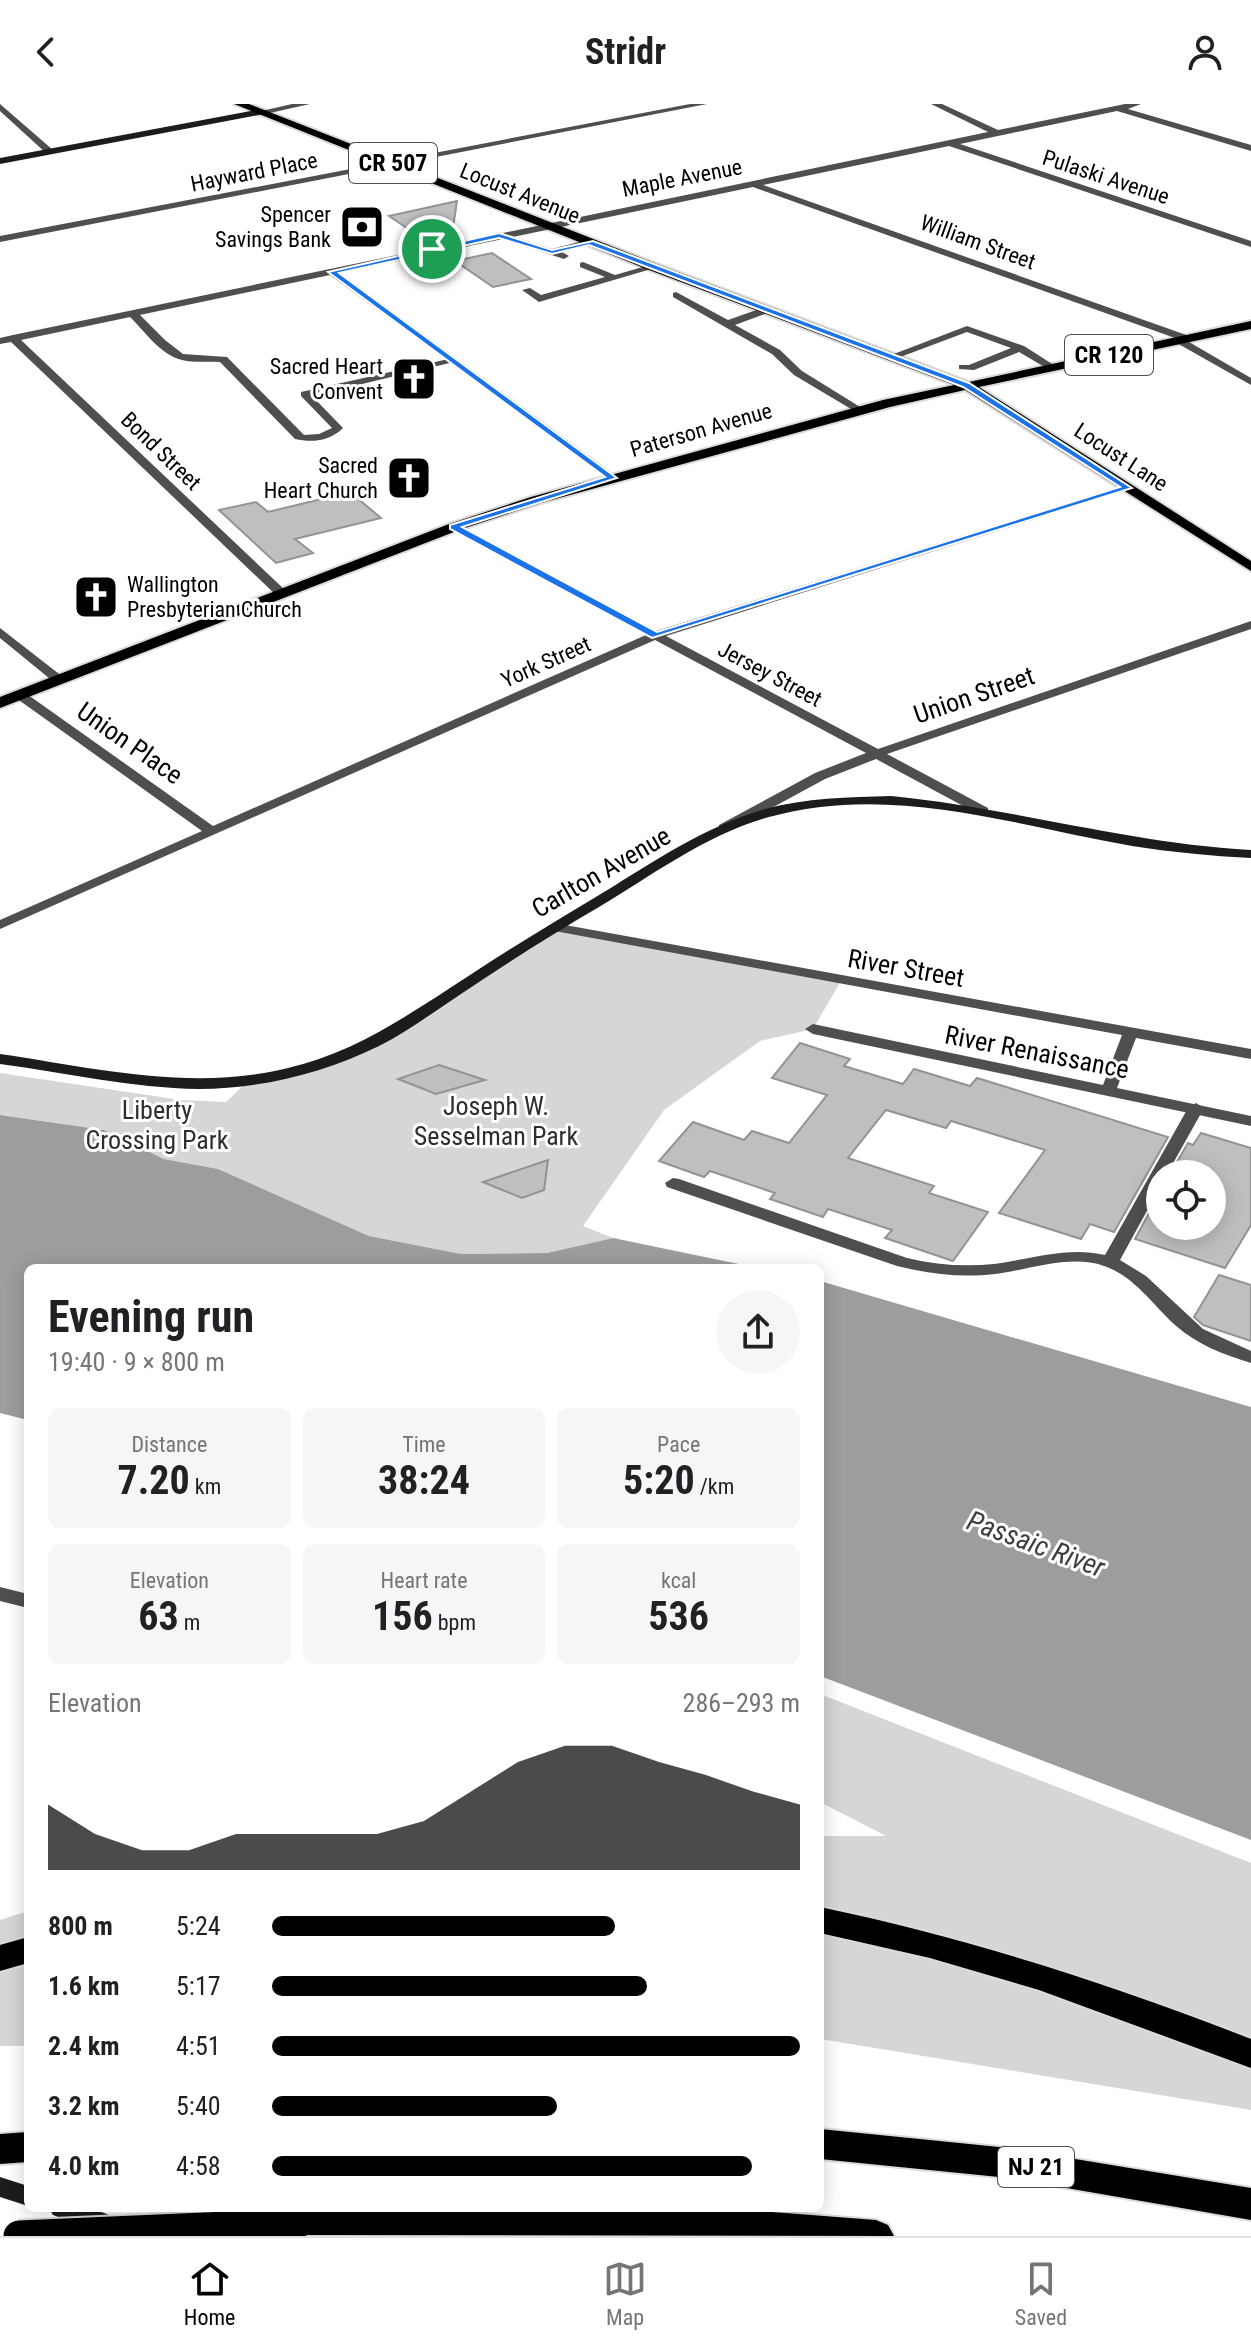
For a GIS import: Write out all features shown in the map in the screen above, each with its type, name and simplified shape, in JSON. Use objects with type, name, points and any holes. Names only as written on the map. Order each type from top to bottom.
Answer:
[{"type":"highway","points":[[824,1921],[976,1957],[1105,1999],[1251,2054]]},
{"type":"highway","points":[[0,1958],[24,1951]]},
{"type":"highway","name":"NJ 21","points":[[824,2144],[1009,2163],[1251,2204]]},
{"type":"highway","points":[[0,2149],[24,2147]]},
{"type":"highway","points":[[19,2236],[296,2224],[596,2222],[732,2226],[876,2236]]},
{"type":"main road","name":"Locust Avenue","points":[[239,104],[653,267],[966,385]]},
{"type":"main road","name":"Paterson Avenue","points":[[0,703],[454,527],[612,478],[860,410],[1251,325]]},
{"type":"main road","name":"Locust Lane","points":[[966,385],[1251,567]]},
{"type":"street","points":[[0,161],[306,104]]},
{"type":"street","name":"Hayward Place","points":[[0,239],[703,104]]},
{"type":"street","points":[[935,104],[996,133]]},
{"type":"street","name":"Maple Avenue","points":[[0,341],[1137,104]]},
{"type":"street","points":[[0,106],[50,152]]},
{"type":"street","points":[[1118,108],[1251,148]]},
{"type":"street","name":"Pulaski Avenue","points":[[949,143],[1251,244]]},
{"type":"street","name":"William Street","points":[[754,184],[1184,340],[1251,382]]},
{"type":"street","points":[[499,235],[564,256]]},
{"type":"street","points":[[552,252],[590,242]]},
{"type":"street","points":[[583,265],[613,277]]},
{"type":"street","points":[[527,290],[539,299],[653,267]]},
{"type":"street","points":[[332,272],[612,478]]},
{"type":"street","points":[[676,295],[776,352],[798,373],[860,410]]},
{"type":"street","points":[[727,324],[766,310]]},
{"type":"street","points":[[132,313],[179,356],[194,359],[206,355],[223,359],[299,437],[309,439],[332,434],[338,428],[305,394],[453,361]]},
{"type":"street","points":[[943,344],[967,329],[1020,348],[1052,367]]},
{"type":"street","name":"Bond Street","points":[[13,338],[281,593]]},
{"type":"street","points":[[891,357],[928,343],[958,346]]},
{"type":"street","points":[[915,348],[933,355]]},
{"type":"street","points":[[963,367],[970,368],[1020,348]]},
{"type":"street","name":"York Street","points":[[0,925],[656,635],[1127,488]]},
{"type":"street","name":"Jersey Street","points":[[454,527],[983,811]]},
{"type":"street","name":"Union Street","points":[[720,830],[820,776],[876,754],[1251,625]]},
{"type":"street","points":[[0,632],[59,680]]},
{"type":"street","name":"Union Place","points":[[20,695],[212,831]]},
{"type":"street","name":"Carlton Avenue","points":[[0,1059],[158,1083],[239,1081],[293,1072],[339,1058],[376,1041],[554,927],[720,830],[768,812],[847,799],[905,800],[983,811],[1154,845],[1251,854]]},
{"type":"street","name":"River Street","points":[[554,927],[1251,1054]]},
{"type":"street","name":"River Renaissance","points":[[813,1029],[1251,1121]]},
{"type":"street","points":[[1108,1091],[1130,1033]]},
{"type":"street","points":[[1110,1262],[1196,1108]]},
{"type":"street","points":[[673,1183],[903,1262],[940,1271],[993,1269],[1055,1259],[1110,1262],[1133,1275],[1182,1323],[1215,1345],[1251,1357]]},
{"type":"street","points":[[0,1594],[24,1600]]},
{"type":"street","points":[[0,2187],[24,2195]]},
{"type":"street","points":[[73,2212],[144,2236]]},
{"type":"green space","name":"Joseph W. Sesselman Park","points":[[554,927],[841,981],[813,1029],[760,1041],[664,1110],[583,1226],[613,1238],[547,1253],[461,1254],[369,1236],[218,1169],[164,1159],[104,1130],[0,1115],[0,1073],[181,1100],[226,1102],[249,1080],[339,1058]]},
{"type":"green space","points":[[824,1696],[1251,1863],[1251,2110],[824,2040],[824,1836],[886,1836],[824,1804]]},
{"type":"green space","points":[[24,1912],[24,2046],[0,2046],[0,1920]]},
{"type":"water","points":[[0,1115],[104,1130],[164,1159],[218,1169],[369,1236],[461,1254],[547,1253],[613,1238],[739,1264],[24,1264],[24,1419],[0,1413]]},
{"type":"water","name":"Passaic River","points":[[824,1282],[1251,1407],[1251,1840],[824,1678]]},
{"type":"building","points":[[457,201],[451,241],[432,245],[389,216]]},
{"type":"building","points":[[492,253],[531,279],[493,287],[455,261]]},
{"type":"building","points":[[350,492],[381,518],[295,539],[313,553],[276,563],[219,510],[256,502],[268,512]]},
{"type":"building","points":[[800,1043],[850,1059],[844,1066],[903,1084],[914,1069],[970,1086],[977,1078],[1168,1137],[1155,1160],[1146,1160],[1146,1176],[1114,1232],[1090,1224],[1081,1239],[999,1213],[1045,1150],[951,1121],[946,1128],[886,1110],[848,1158],[934,1186],[929,1193],[988,1212],[953,1261],[885,1238],[892,1230],[828,1209],[823,1217],[770,1199],[775,1193],[710,1171],[704,1177],[659,1161],[693,1122],[744,1140],[752,1131],[789,1143],[827,1095],[772,1078]]},
{"type":"building","points":[[439,1065],[485,1080],[436,1094],[398,1079]]},
{"type":"building","points":[[1201,1133],[1251,1148],[1251,1225],[1225,1268],[1135,1239],[1146,1219],[1146,1240],[1226,1240],[1226,1160],[1178,1160],[1188,1143],[1193,1145]]},
{"type":"building","points":[[548,1160],[544,1190],[522,1198],[483,1182]]},
{"type":"building","points":[[1219,1275],[1251,1285],[1251,1341],[1203,1325],[1194,1317]]},
{"type":"place","name":"Spencer Savings Bank","points":[[362,227]]},
{"type":"place","name":"Sacred Heart Convent","points":[[414,379]]},
{"type":"place","name":"Sacred Heart Church","points":[[409,478]]},
{"type":"place","name":"Wallington Presbyterian Church","points":[[96,597]]},
{"type":"route","points":[[499,235],[552,252],[590,242],[966,385],[1127,488],[656,635],[454,527],[612,478],[332,272],[432,249],[499,235]]},
{"type":"park label","name":"Liberty Crossing Park","points":[[157,1125]]}]
